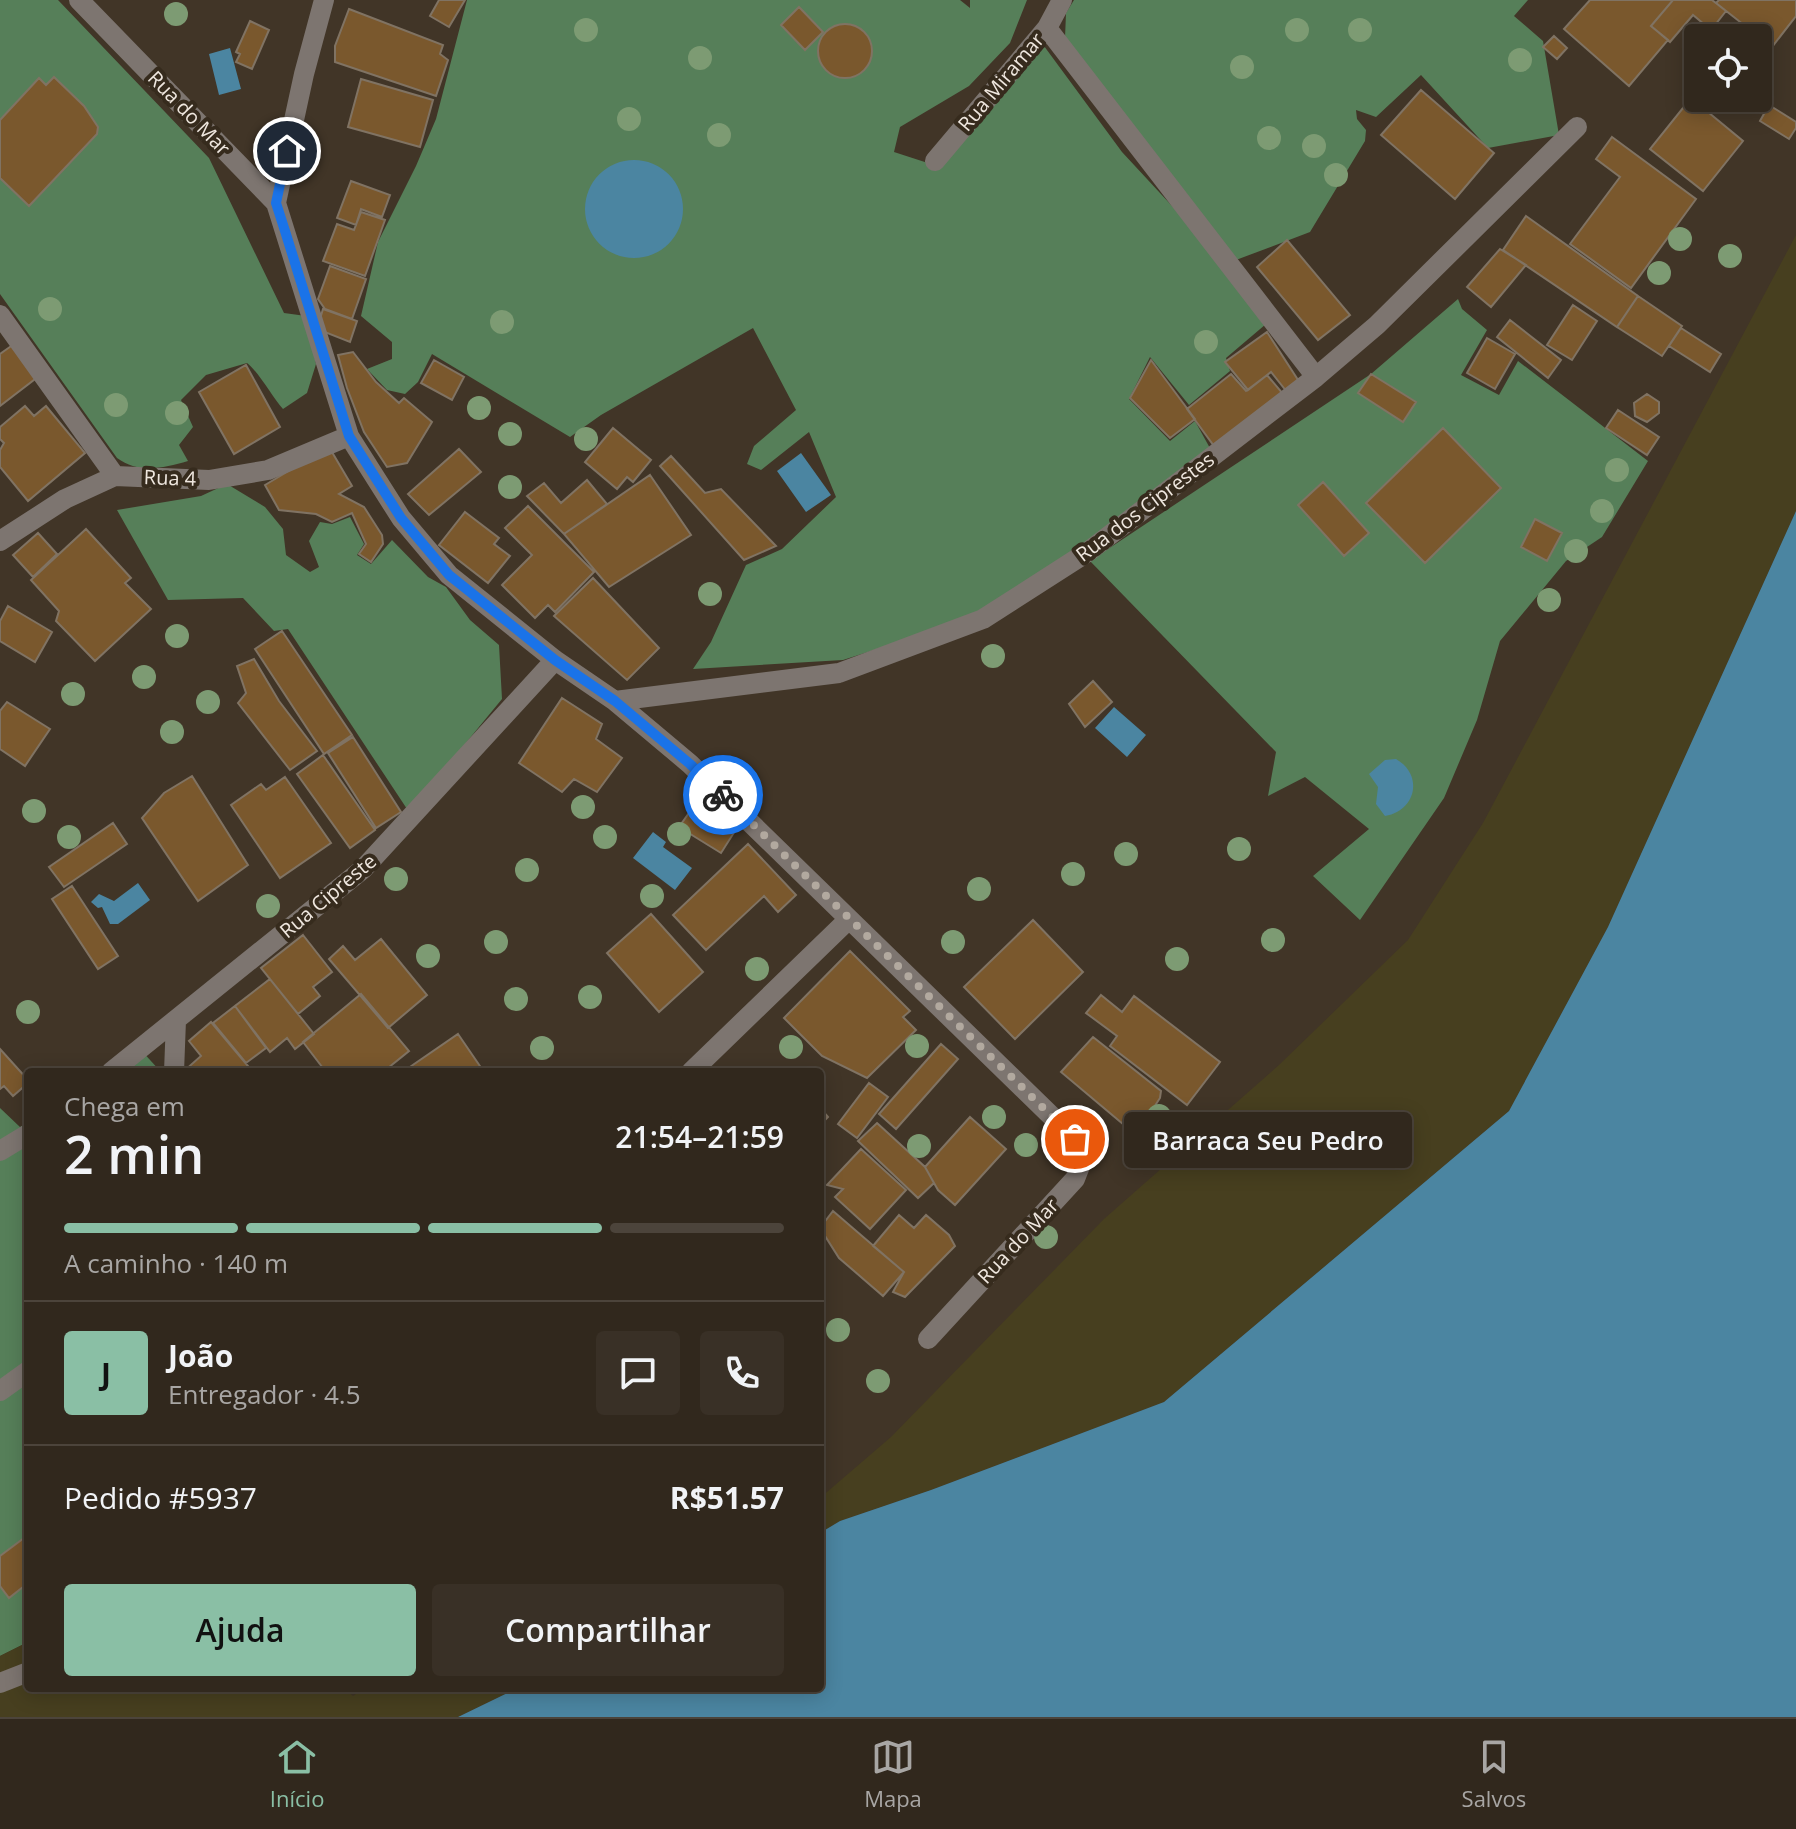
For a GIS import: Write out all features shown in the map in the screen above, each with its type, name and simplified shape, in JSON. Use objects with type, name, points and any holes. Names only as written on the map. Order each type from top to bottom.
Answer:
[{"type":"street","name":"Rua do Mar","points":[[79,0],[276,203],[349,436],[401,518],[449,575],[555,660],[615,701],[690,764],[1075,1139],[1082,1161],[1075,1179],[928,1339]]},
{"type":"street","points":[[276,203],[304,74],[324,0]]},
{"type":"street","name":"Rua Miramar","points":[[935,161],[1047,28],[1062,0]]},
{"type":"street","points":[[1047,28],[1316,377]]},
{"type":"street","name":"Rua dos Ciprestes","points":[[615,701],[839,673],[983,619],[1089,551],[1316,377],[1377,325],[1577,127]]},
{"type":"street","points":[[0,315],[115,476]]},
{"type":"street","name":"Rua 4","points":[[0,541],[65,499],[115,476],[209,480],[268,470],[349,436]]},
{"type":"street","name":"Rua Cipreste","points":[[116,1068],[363,869],[555,660]]},
{"type":"street","points":[[695,1068],[849,919]]},
{"type":"street","points":[[174,1068],[176,1020]]},
{"type":"street","points":[[0,1151],[24,1136]]},
{"type":"street","points":[[0,1391],[24,1374]]},
{"type":"street","points":[[0,1683],[24,1674]]},
{"type":"green space","points":[[0,0],[58,0],[209,158],[284,313],[306,316],[316,364],[307,393],[283,409],[247,363],[206,375],[181,400],[193,427],[179,445],[188,461],[143,468],[117,458],[0,294]]},
{"type":"green space","points":[[467,0],[960,0],[970,8],[970,0],[1027,0],[1010,43],[969,86],[900,127],[894,152],[934,165],[1044,46],[1122,152],[1185,220],[1266,324],[1226,358],[1230,371],[1189,405],[1150,357],[1129,399],[1170,441],[1195,421],[1211,450],[1093,542],[977,617],[843,660],[693,669],[711,642],[746,565],[782,549],[836,497],[809,432],[761,470],[747,464],[754,446],[796,410],[753,328],[601,415],[570,437],[432,354],[418,382],[405,394],[387,390],[367,369],[392,359],[392,342],[361,316],[378,242],[436,119]]},
{"type":"green space","points":[[1074,0],[1528,0],[1514,16],[1543,41],[1559,135],[1488,148],[1421,75],[1376,117],[1356,110],[1357,119],[1366,130],[1365,141],[1310,232],[1236,260],[1065,38],[1066,13]]},
{"type":"green space","points":[[1458,299],[1462,309],[1487,330],[1461,375],[1499,395],[1518,361],[1648,461],[1602,537],[1566,561],[1500,641],[1477,720],[1444,798],[1360,920],[1313,876],[1369,829],[1305,777],[1268,796],[1276,752],[1090,561],[1371,374]]},
{"type":"green space","points":[[227,484],[265,507],[283,529],[286,555],[310,572],[319,567],[309,541],[320,522],[332,524],[350,517],[364,544],[357,555],[371,564],[392,540],[428,577],[446,587],[470,620],[499,645],[502,699],[409,812],[288,629],[274,631],[243,598],[168,600],[117,510],[201,496]]},
{"type":"green space","points":[[140,1049],[157,1068],[111,1068]]},
{"type":"green space","points":[[0,1108],[20,1127],[24,1124],[24,1644],[0,1656]]},
{"type":"sand","points":[[1796,235],[1796,511],[1608,927],[1509,1111],[1164,1402],[840,1521],[824,1531],[824,1495],[891,1437],[1104,1219],[1279,1065],[1408,940],[1483,823]]},
{"type":"sand","points":[[24,1644],[24,1692],[348,1692],[353,1696],[358,1692],[510,1692],[458,1717],[0,1717],[0,1656]]},
{"type":"water","points":[[230,48],[241,89],[219,95],[209,54]]},
{"type":"water","points":[[634,160],[653,163],[669,174],[680,190],[683,209],[680,228],[669,244],[653,255],[634,258],[615,255],[599,244],[588,228],[585,209],[588,190],[599,174],[615,163]]},
{"type":"water","points":[[801,453],[831,495],[806,512],[777,471]]},
{"type":"water","points":[[1796,511],[1796,1717],[458,1717],[510,1692],[824,1692],[824,1531],[840,1521],[1164,1402],[1509,1111],[1608,927]]},
{"type":"water","points":[[1114,707],[1146,735],[1127,757],[1095,728]]},
{"type":"water","points":[[1396,759],[1410,774],[1413,792],[1404,807],[1385,816],[1376,804],[1378,787],[1369,774],[1385,760]]},
{"type":"water","points":[[653,832],[666,842],[663,847],[692,868],[675,890],[633,858]]},
{"type":"water","points":[[138,883],[150,900],[118,924],[110,924],[102,907],[98,908],[91,902],[99,894],[114,901]]},
{"type":"building","points":[[439,0],[465,0],[449,27],[430,16]]},
{"type":"building","points":[[1590,0],[1673,0],[1651,26],[1668,40],[1629,86],[1564,29]]},
{"type":"building","points":[[1673,0],[1712,0],[1726,11],[1716,24],[1704,24],[1693,15],[1670,42],[1651,26]]},
{"type":"building","points":[[1719,0],[1796,0],[1796,16],[1772,47],[1772,24],[1743,24],[1716,3]]},
{"type":"building","points":[[799,7],[823,32],[805,50],[781,25]]},
{"type":"building","points":[[349,9],[443,45],[440,54],[448,60],[436,96],[335,62],[335,46]]},
{"type":"building","points":[[250,21],[269,30],[252,69],[236,62],[240,54],[236,52]]},
{"type":"building","points":[[845,24],[864,32],[872,51],[864,70],[845,78],[826,70],[818,51],[826,32]]},
{"type":"building","points":[[1554,36],[1567,48],[1557,59],[1543,47]]},
{"type":"building","points":[[54,77],[84,106],[98,127],[97,134],[29,206],[0,178],[0,120],[39,78],[46,85]]},
{"type":"building","points":[[361,79],[433,100],[420,147],[348,127]]},
{"type":"building","points":[[1421,90],[1494,153],[1455,199],[1381,135]]},
{"type":"building","points":[[1684,107],[1684,112],[1708,112],[1743,141],[1703,191],[1650,149]]},
{"type":"building","points":[[1772,107],[1796,122],[1796,128],[1789,139],[1760,121],[1765,112],[1772,112]]},
{"type":"building","points":[[1612,137],[1696,199],[1631,288],[1570,244],[1620,177],[1596,159]]},
{"type":"building","points":[[351,181],[390,195],[382,217],[361,209],[356,225],[337,218]]},
{"type":"building","points":[[361,212],[385,220],[365,276],[323,261],[337,224],[354,230]]},
{"type":"building","points":[[1526,216],[1638,296],[1617,327],[1503,250]]},
{"type":"building","points":[[1287,240],[1350,315],[1318,340],[1257,267]]},
{"type":"building","points":[[1500,249],[1526,265],[1491,307],[1467,287]]},
{"type":"building","points":[[330,266],[366,279],[352,319],[325,309],[318,299]]},
{"type":"building","points":[[1638,296],[1682,326],[1662,356],[1617,327]]},
{"type":"building","points":[[1573,305],[1597,321],[1572,360],[1547,345]]},
{"type":"building","points":[[323,309],[357,321],[350,342],[317,329]]},
{"type":"building","points":[[1510,320],[1561,360],[1548,378],[1497,337]]},
{"type":"building","points":[[1681,328],[1721,354],[1710,372],[1669,346]]},
{"type":"building","points":[[1267,332],[1300,383],[1287,392],[1271,372],[1248,390],[1225,362]]},
{"type":"building","points":[[1487,338],[1515,354],[1495,389],[1467,373]]},
{"type":"building","points":[[14,344],[39,376],[0,406],[0,354]]},
{"type":"building","points":[[353,352],[376,382],[399,403],[404,398],[432,422],[407,463],[387,467],[364,432],[338,355]]},
{"type":"building","points":[[434,360],[464,377],[452,400],[421,383]]},
{"type":"building","points":[[1151,360],[1195,419],[1170,438],[1130,398]]},
{"type":"building","points":[[246,365],[280,427],[234,454],[199,392]]},
{"type":"building","points":[[1231,374],[1246,391],[1267,375],[1284,395],[1214,446],[1187,409]]},
{"type":"building","points":[[1371,374],[1416,402],[1403,422],[1358,393]]},
{"type":"building","points":[[1647,394],[1659,402],[1659,413],[1647,422],[1635,416],[1634,403]]},
{"type":"building","points":[[25,406],[34,416],[46,406],[85,453],[28,501],[0,467],[0,450],[4,443],[0,439],[0,427]]},
{"type":"building","points":[[1618,410],[1659,437],[1647,455],[1606,428]]},
{"type":"building","points":[[613,428],[651,460],[633,482],[627,477],[617,489],[585,462]]},
{"type":"building","points":[[1443,428],[1501,488],[1425,563],[1366,503]]},
{"type":"building","points":[[329,447],[352,486],[339,494],[364,507],[382,535],[383,544],[371,562],[359,554],[366,544],[352,513],[332,522],[316,514],[279,510],[265,485]]},
{"type":"building","points":[[459,449],[481,472],[429,515],[408,494]]},
{"type":"building","points":[[671,456],[705,493],[721,489],[776,546],[744,560],[660,466]]},
{"type":"building","points":[[650,475],[691,535],[609,587],[564,534]]},
{"type":"building","points":[[587,480],[607,504],[564,534],[527,496],[544,483],[561,503]]},
{"type":"building","points":[[1323,482],[1369,533],[1344,556],[1298,505]]},
{"type":"building","points":[[528,506],[594,572],[555,612],[548,605],[535,618],[502,585],[532,555],[505,528]]},
{"type":"building","points":[[465,512],[499,538],[494,544],[510,556],[488,583],[439,545]]},
{"type":"building","points":[[1535,519],[1562,533],[1547,561],[1521,547]]},
{"type":"building","points":[[86,529],[131,578],[125,583],[151,609],[95,661],[56,621],[59,611],[31,580]]},
{"type":"building","points":[[38,533],[57,554],[33,577],[13,555]]},
{"type":"building","points":[[593,578],[659,648],[627,680],[554,616]]},
{"type":"building","points":[[8,606],[52,632],[35,662],[0,641],[0,621]]},
{"type":"building","points":[[282,631],[352,735],[324,754],[255,649]]},
{"type":"building","points":[[254,659],[279,701],[317,751],[290,770],[238,703],[246,693],[237,666]]},
{"type":"building","points":[[1093,681],[1112,702],[1085,727],[1069,704]]},
{"type":"building","points":[[562,698],[602,724],[596,739],[622,758],[597,792],[574,779],[562,792],[519,763]]},
{"type":"building","points":[[7,702],[50,729],[25,766],[0,749],[0,711]]},
{"type":"building","points":[[353,737],[401,812],[376,828],[328,753]]},
{"type":"building","points":[[323,755],[375,830],[350,848],[297,774]]},
{"type":"building","points":[[192,776],[248,865],[198,901],[142,818],[164,793]]},
{"type":"building","points":[[285,777],[331,843],[280,878],[231,805],[261,784],[266,790]]},
{"type":"building","points":[[701,796],[735,831],[721,853],[679,827]]},
{"type":"building","points":[[113,823],[127,844],[64,887],[49,867]]},
{"type":"building","points":[[748,844],[796,895],[778,912],[764,896],[706,950],[673,915]]},
{"type":"building","points":[[72,886],[118,956],[98,969],[52,899]]},
{"type":"building","points":[[651,914],[703,972],[659,1012],[607,953]]},
{"type":"building","points":[[1033,920],[1083,972],[1015,1039],[964,987]]},
{"type":"building","points":[[303,935],[332,972],[313,987],[320,996],[298,1014],[261,968]]},
{"type":"building","points":[[381,939],[427,995],[388,1028],[329,959],[343,946],[355,960]]},
{"type":"building","points":[[850,951],[910,1011],[903,1017],[916,1030],[867,1078],[822,1056],[784,1018]]},
{"type":"building","points":[[270,979],[314,1034],[295,1049],[287,1038],[270,1052],[235,1006]]},
{"type":"building","points":[[361,994],[409,1051],[388,1068],[323,1068],[303,1042]]},
{"type":"building","points":[[1101,995],[1122,1012],[1134,996],[1220,1062],[1187,1105],[1110,1046],[1117,1036],[1086,1013]]},
{"type":"building","points":[[235,1006],[266,1048],[246,1063],[213,1023]]},
{"type":"building","points":[[211,1022],[250,1068],[188,1068],[201,1056],[189,1041]]},
{"type":"building","points":[[458,1034],[481,1068],[408,1068]]},
{"type":"building","points":[[1093,1037],[1161,1091],[1160,1098],[1136,1135],[1061,1072]]},
{"type":"building","points":[[941,1044],[958,1059],[896,1129],[879,1114]]},
{"type":"building","points":[[0,1049],[24,1076],[24,1086],[13,1096],[4,1086],[0,1089]]},
{"type":"building","points":[[869,1083],[888,1097],[857,1138],[838,1124]]},
{"type":"building","points":[[970,1117],[1006,1149],[955,1205],[938,1190],[925,1167]]},
{"type":"building","points":[[877,1123],[925,1167],[934,1183],[918,1198],[858,1141]]},
{"type":"building","points":[[861,1149],[906,1190],[870,1229],[835,1197],[843,1189],[827,1185]]},
{"type":"building","points":[[833,1211],[904,1272],[883,1296],[839,1258],[824,1234],[824,1223]]},
{"type":"building","points":[[899,1215],[914,1228],[926,1215],[949,1235],[955,1246],[905,1297],[893,1292],[904,1272],[873,1246]]},
{"type":"building","points":[[24,1538],[24,1586],[9,1598],[0,1586],[0,1556]]},
{"type":"way so far","points":[[723,795],[1075,1139]]},
{"type":"place","name":"Barraca Seu Pedro","points":[[1075,1139]]},
{"type":"route","points":[[287,151],[276,203],[349,436],[401,518],[449,575],[555,660],[615,701],[723,795]]}]
